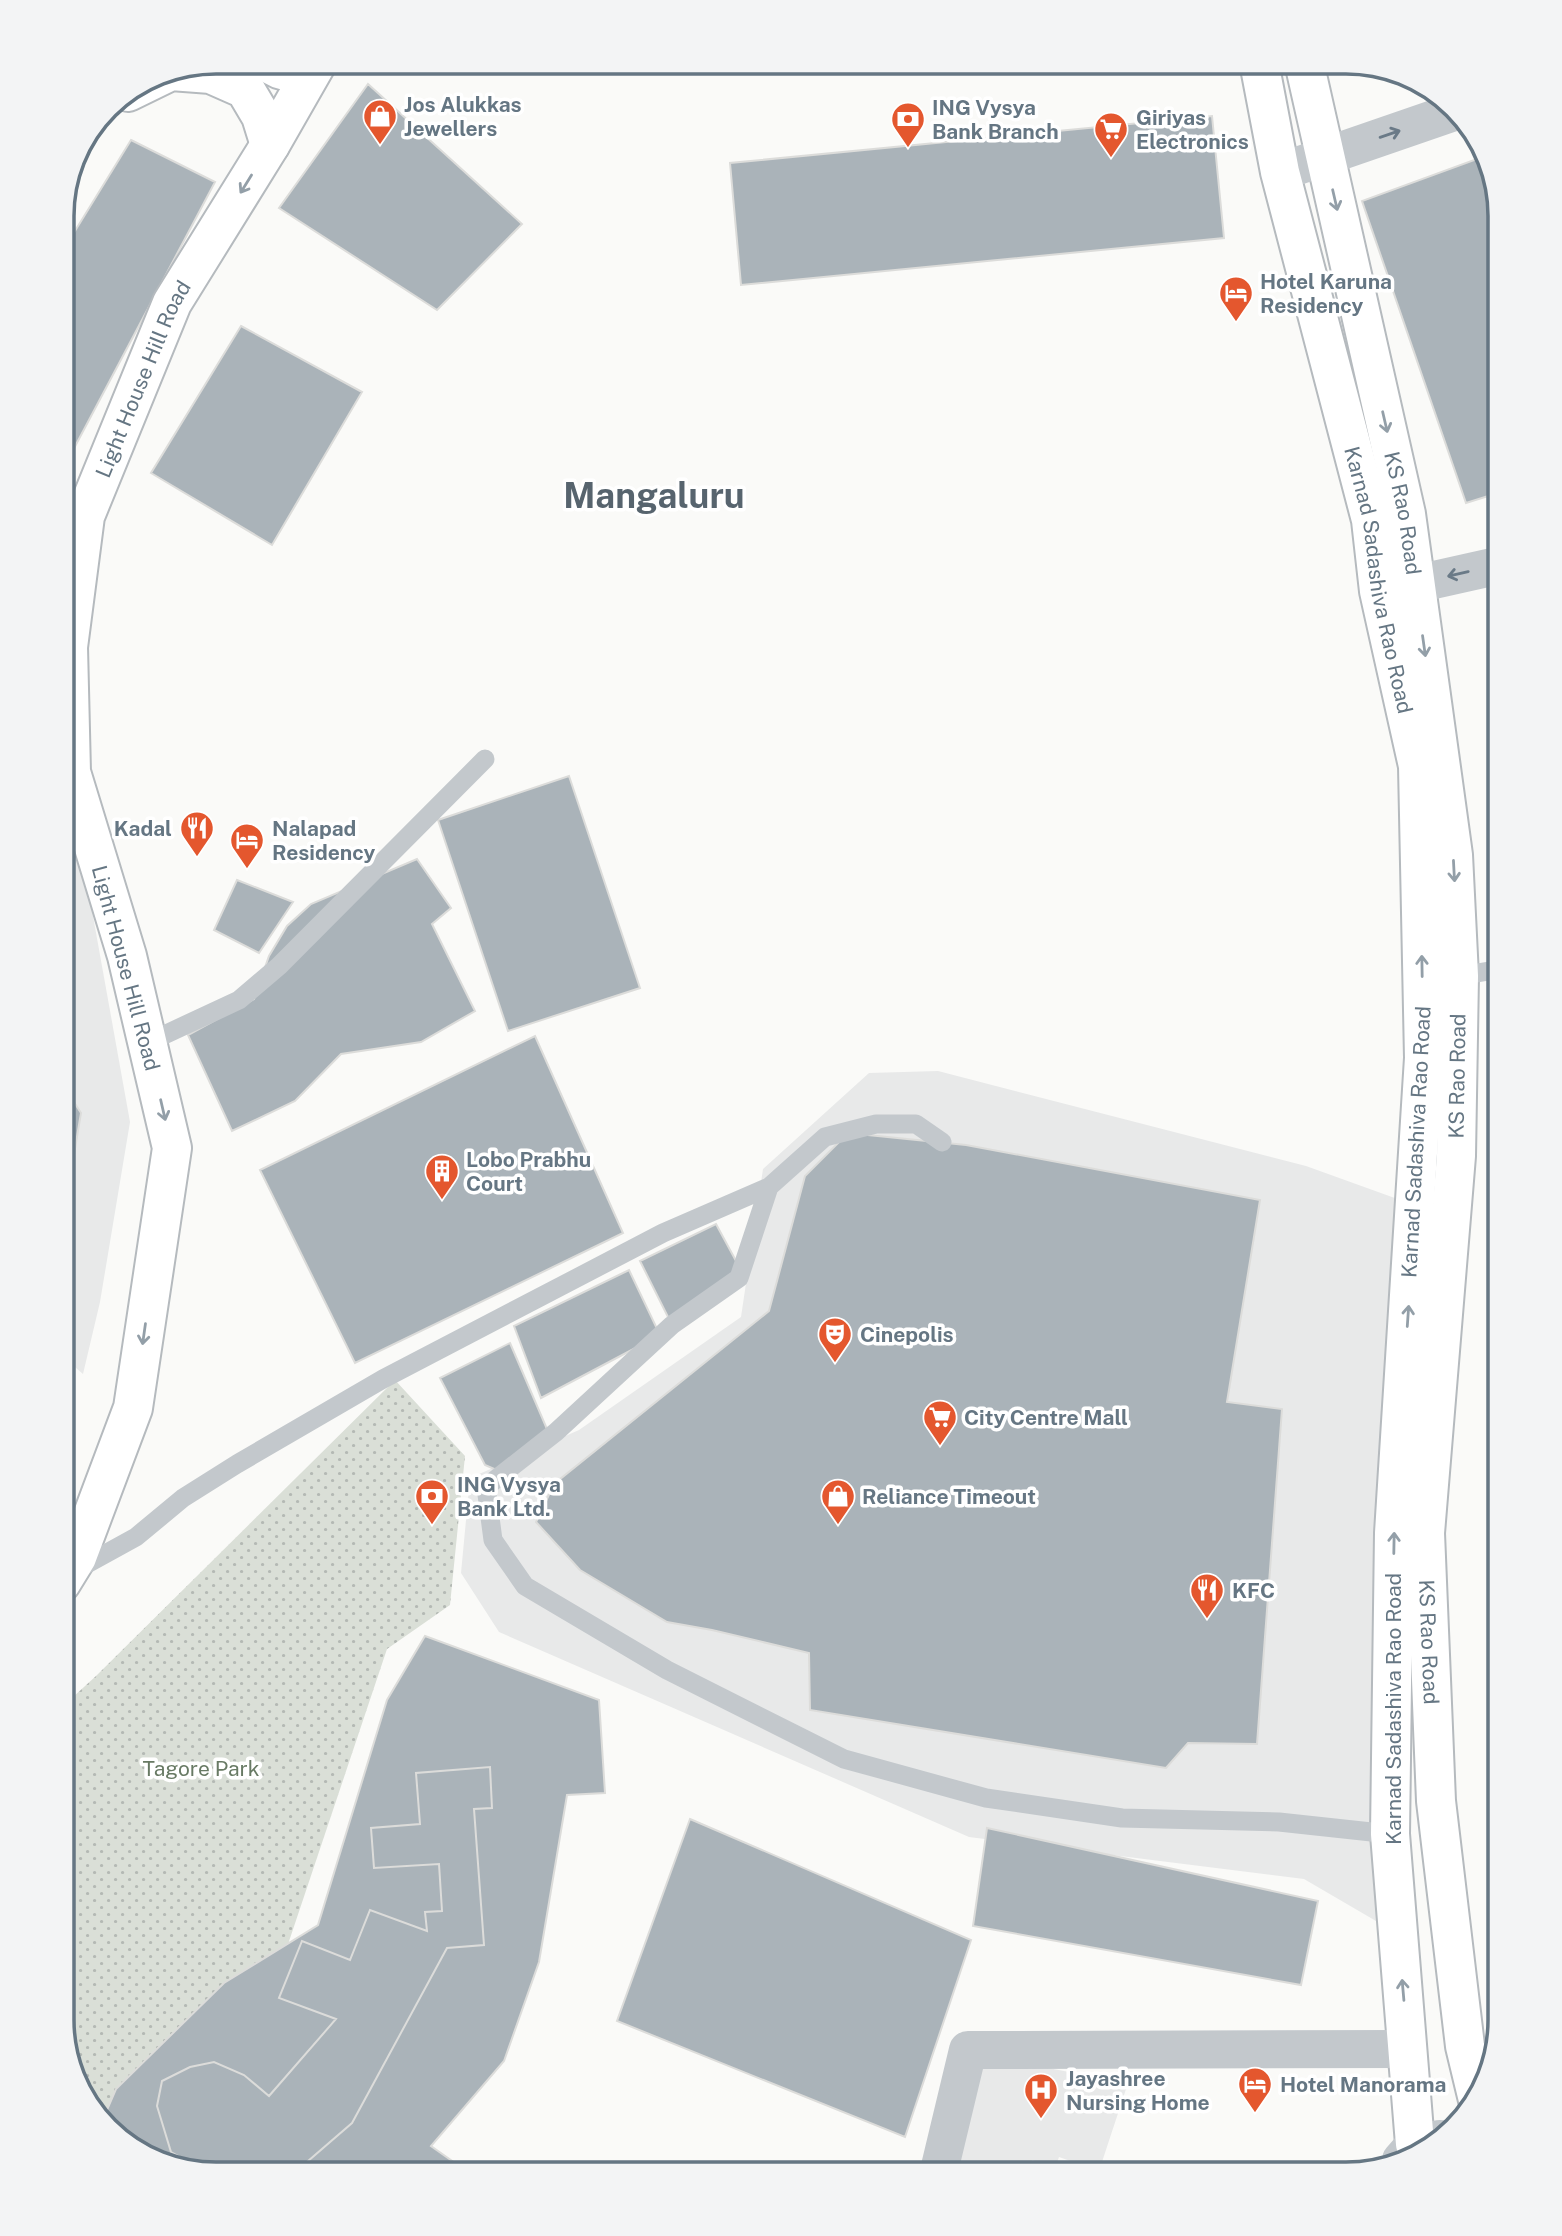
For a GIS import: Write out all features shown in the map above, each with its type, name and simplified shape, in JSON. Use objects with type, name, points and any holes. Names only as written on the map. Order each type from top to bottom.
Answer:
[{"type":"main road","points":[[204,74],[245,89],[261,116],[270,145]]},
{"type":"main road","name":"Light House Hill Road","points":[[74,600],[85,516],[172,303],[270,145],[310,74]]},
{"type":"main road","name":"Karnad Sadashiva Rao Road","points":[[1261,74],[1280,172],[1371,520],[1379,591],[1418,766],[1424,1058],[1394,1533],[1390,1834],[1407,2049],[1418,2144]]},
{"type":"main road","name":"KS Rao Road","points":[[1307,74],[1406,514],[1453,855],[1459,976],[1456,1156],[1425,1533],[1436,1801],[1465,2046],[1474,2083]]},
{"type":"main road","name":"Light House Hill Road","points":[[74,782],[127,956],[172,1148],[134,1408],[74,1562]]},
{"type":"street","points":[[1280,172],[1446,115]]},
{"type":"street","points":[[1416,584],[1488,568]]},
{"type":"street","points":[[941,2162],[968,2050],[1407,2049]]},
{"type":"lane","points":[[147,1043],[239,1000],[279,966],[485,759]]},
{"type":"lane","points":[[1459,976],[1488,971]]},
{"type":"lane","points":[[74,1573],[135,1537],[183,1498],[237,1464],[383,1379],[663,1233],[769,1187],[825,1137],[876,1124],[916,1124],[942,1142]]},
{"type":"lane","points":[[769,1187],[739,1278],[672,1325],[556,1432],[486,1487],[493,1540],[525,1586],[667,1670],[844,1759],[986,1798],[1122,1818],[1279,1822],[1390,1834]]},
{"type":"shaded area","points":[[74,810],[130,1122],[100,1302],[83,1374],[74,1366]]},
{"type":"shaded area","points":[[938,1071],[1306,1166],[1428,1210],[1388,1928],[1304,1879],[969,1837],[499,1632],[461,1573],[470,1478],[579,1430],[741,1317],[763,1169],[869,1073]]},
{"type":"shaded area","name":"Jayashree Nursing Home","points":[[979,2055],[1128,2083],[1102,2162],[1073,2162],[1059,2157],[1057,2162],[957,2162]]},
{"type":"green space","name":"Tagore Park","points":[[395,1380],[465,1456],[450,1605],[387,1649],[271,1995],[195,2057],[106,2111],[92,2092],[84,2075],[78,2058],[74,2021],[74,1696]]},
{"type":"building","name":"Jos Alukkas Jewellers","points":[[368,84],[522,224],[437,310],[279,208]]},
{"type":"building","points":[[1212,116],[1224,238],[741,285],[730,163]]},
{"type":"building","points":[[131,140],[215,182],[74,448],[74,233]]},
{"type":"building","points":[[1477,159],[1478,161],[1484,178],[1488,215],[1488,496],[1466,503],[1362,201]]},
{"type":"building","points":[[241,326],[362,392],[272,545],[151,473]]},
{"type":"building","points":[[569,776],[640,988],[508,1031],[438,820]]},
{"type":"building","points":[[417,859],[451,908],[432,924],[475,1011],[421,1042],[341,1054],[295,1101],[232,1131],[188,1035],[254,999],[269,956],[287,926],[311,904]]},
{"type":"building","points":[[237,880],[293,902],[259,953],[214,930]]},
{"type":"building","name":"Lobo Prabhu Court","points":[[535,1036],[623,1233],[355,1363],[260,1170]]},
{"type":"building","points":[[74,1102],[81,1113],[74,1154]]},
{"type":"building","name":"City Centre Mall","points":[[848,1133],[966,1145],[1260,1200],[1227,1402],[1282,1409],[1257,1744],[1188,1743],[1166,1768],[810,1710],[809,1653],[667,1622],[580,1570],[536,1522],[554,1484],[769,1311],[805,1176]]},
{"type":"building","points":[[716,1224],[742,1272],[672,1325],[640,1261]]},
{"type":"building","points":[[629,1270],[660,1335],[541,1398],[514,1326]]},
{"type":"building","points":[[510,1343],[550,1436],[508,1475],[485,1465],[440,1378]]},
{"type":"building","points":[[425,1636],[599,1700],[605,1793],[567,1795],[539,1962],[504,2061],[431,2146],[454,2162],[206,2162],[187,2160],[144,2144],[106,2111],[116,2089],[224,1983],[318,1925],[387,1700]]},
{"type":"building","points":[[490,1767],[492,1808],[474,1809],[484,1945],[447,1948],[352,2123],[307,2162],[206,2162],[187,2160],[171,2152],[157,2106],[162,2081],[190,2067],[214,2062],[244,2075],[269,2096],[336,2019],[279,1998],[302,1941],[350,1960],[370,1910],[427,1931],[425,1912],[442,1911],[439,1864],[374,1868],[371,1828],[420,1824],[416,1773]]},
{"type":"building","points":[[690,1819],[971,1940],[905,2137],[617,2021]]},
{"type":"building","points":[[987,1828],[1318,1901],[1301,1985],[973,1926]]},
{"type":"place","name":"Jos Alukkas Jewellers","points":[[380,146]]},
{"type":"place","name":"ING Vysya Bank Branch","points":[[908,149]]},
{"type":"place","name":"Giriyas Electronics","points":[[1111,159]]},
{"type":"place","name":"Hotel Karuna Residency","points":[[1236,323]]},
{"type":"place","name":"Kadal","points":[[197,858]]},
{"type":"place","name":"Nalapad Residency","points":[[247,870]]},
{"type":"place","name":"Lobo Prabhu Court","points":[[442,1201]]},
{"type":"place","name":"Cinepolis","points":[[835,1364]]},
{"type":"place","name":"City Centre Mall","points":[[940,1447]]},
{"type":"place","name":"ING Vysya Bank Ltd.","points":[[432,1526]]},
{"type":"place","name":"Reliance Timeout","points":[[838,1526]]},
{"type":"place","name":"KFC","points":[[1207,1620]]},
{"type":"place","name":"Hotel Manorama","points":[[1255,2114]]},
{"type":"place","name":"Jayashree Nursing Home","points":[[1041,2120]]},
{"type":"district","name":"Mangaluru","points":[[654,495]]}]
